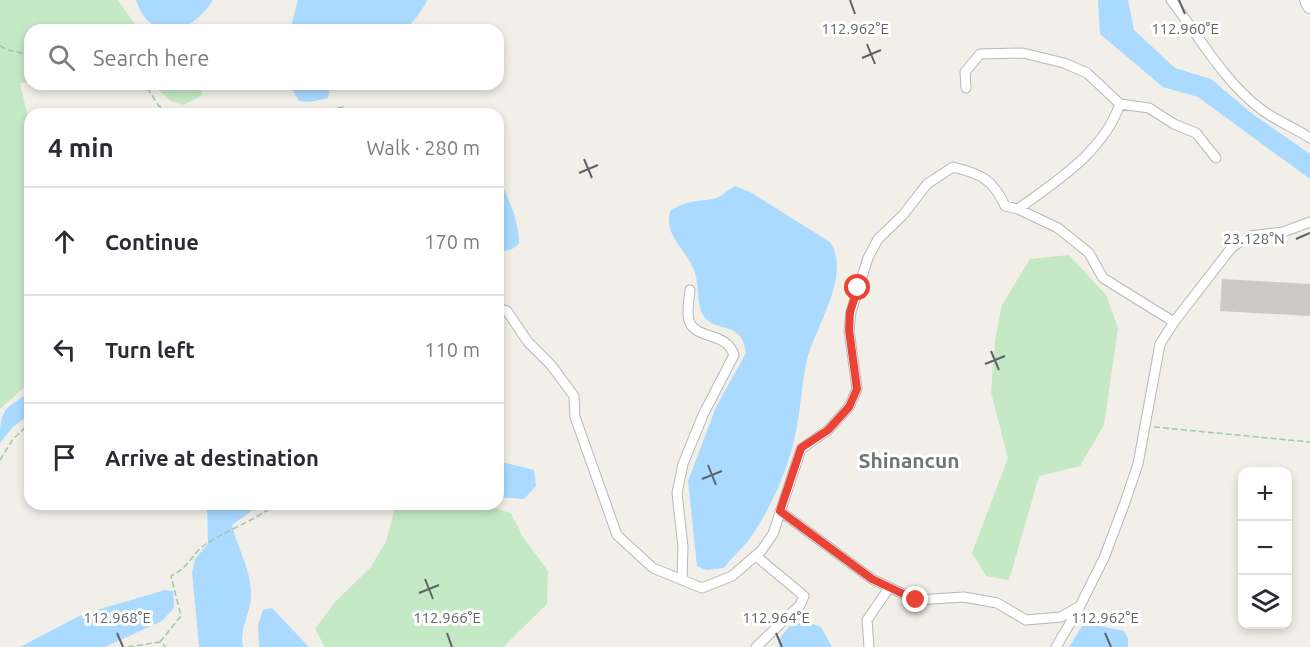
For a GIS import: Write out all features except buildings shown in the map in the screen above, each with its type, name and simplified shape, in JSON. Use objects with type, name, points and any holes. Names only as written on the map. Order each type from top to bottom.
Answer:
[{"type":"main road","points":[[1307,0],[1310,6]]},
{"type":"street","points":[[1171,0],[1203,47],[1232,81],[1262,110],[1310,138]]},
{"type":"street","points":[[966,88],[965,72],[980,54],[1023,53],[1064,63],[1087,73],[1120,104],[1149,108],[1174,124],[1196,133],[1216,158]]},
{"type":"street","points":[[1018,209],[1065,175],[1096,146],[1114,120],[1120,104]]},
{"type":"street","points":[[504,310],[528,342],[551,364],[574,396],[575,417],[605,508],[617,535],[653,568],[702,588],[732,576],[756,556],[773,534],[801,448],[828,430],[849,407],[857,389],[849,330],[850,312],[868,258],[878,240],[927,184],[953,167],[982,177],[996,186],[1005,206],[1018,209],[1058,228],[1089,253],[1103,278],[1174,322]]},
{"type":"street","points":[[1056,647],[1104,558],[1124,505],[1138,464],[1160,344],[1174,322],[1232,247],[1250,236],[1283,232],[1310,222]]},
{"type":"street","points":[[682,579],[683,547],[677,493],[683,464],[690,443],[734,355],[732,348],[724,341],[692,327],[689,322],[690,290]]},
{"type":"street","points":[[780,511],[872,579],[916,600],[964,597],[997,603],[1026,620],[1061,617],[1080,606]]},
{"type":"street","points":[[756,556],[804,596],[800,605],[756,647]]},
{"type":"street","points":[[869,647],[867,620],[889,588]]},
{"type":"path","points":[[0,46],[24,53]]},
{"type":"path","points":[[148,90],[163,108]]},
{"type":"path","points":[[1145,426],[1310,442]]},
{"type":"path","points":[[0,460],[13,439],[24,429]]},
{"type":"path","points":[[128,647],[160,642],[181,616],[171,576],[184,569],[203,545],[256,519],[268,510]]},
{"type":"path","points":[[160,642],[166,647]]},
{"type":"green space","points":[[0,0],[118,0],[135,24],[24,24],[24,83],[20,83],[26,108],[24,108],[24,387],[0,409]]},
{"type":"green space","points":[[159,90],[201,90],[202,95],[184,105],[171,101]]},
{"type":"green space","points":[[1069,255],[1106,295],[1118,328],[1104,425],[1080,466],[1039,476],[1009,580],[986,576],[972,553],[1008,458],[991,392],[995,340],[1002,305],[1030,259]]},
{"type":"green space","points":[[394,510],[501,510],[511,513],[523,537],[548,571],[547,604],[503,647],[325,647],[315,629],[335,602],[370,568],[386,542]]},
{"type":"water","points":[[136,0],[213,0],[204,12],[188,24],[151,24]]},
{"type":"water","points":[[298,0],[427,0],[411,24],[292,24]]},
{"type":"water","points":[[1098,0],[1128,0],[1134,30],[1175,68],[1211,79],[1250,112],[1310,154],[1310,179],[1198,97],[1163,87],[1100,34]]},
{"type":"water","points":[[293,90],[330,90],[328,98],[310,102],[299,101]]},
{"type":"water","points":[[735,186],[750,192],[830,242],[836,255],[837,270],[830,301],[807,360],[795,436],[778,489],[745,545],[724,568],[706,570],[697,566],[688,481],[716,407],[746,353],[739,335],[708,321],[703,315],[699,304],[695,272],[672,234],[669,219],[670,211],[676,207],[716,198]]},
{"type":"water","points":[[504,190],[515,217],[519,235],[519,244],[504,251]]},
{"type":"water","points":[[24,397],[24,419],[13,427],[0,443],[2,417],[8,407]]},
{"type":"water","points":[[504,462],[534,470],[536,486],[524,499],[504,497]]},
{"type":"water","points":[[207,510],[253,510],[232,525],[251,587],[250,603],[242,634],[243,647],[199,647],[192,572],[195,559],[208,544]]},
{"type":"water","points":[[165,590],[173,591],[174,608],[162,621],[105,647],[20,647],[83,614]]},
{"type":"water","points":[[272,608],[309,647],[259,647],[258,625],[263,610]]},
{"type":"water","points":[[805,621],[821,627],[832,647],[779,647],[778,640],[789,627]]},
{"type":"water","points":[[1091,624],[1124,631],[1128,638],[1128,647],[1069,647],[1082,626]]},
{"type":"district","name":"Shinancun","points":[[909,460]]},
{"type":"route","points":[[858,288],[850,312],[849,330],[857,389],[849,407],[828,430],[801,448],[780,511],[872,579],[916,600]]}]
